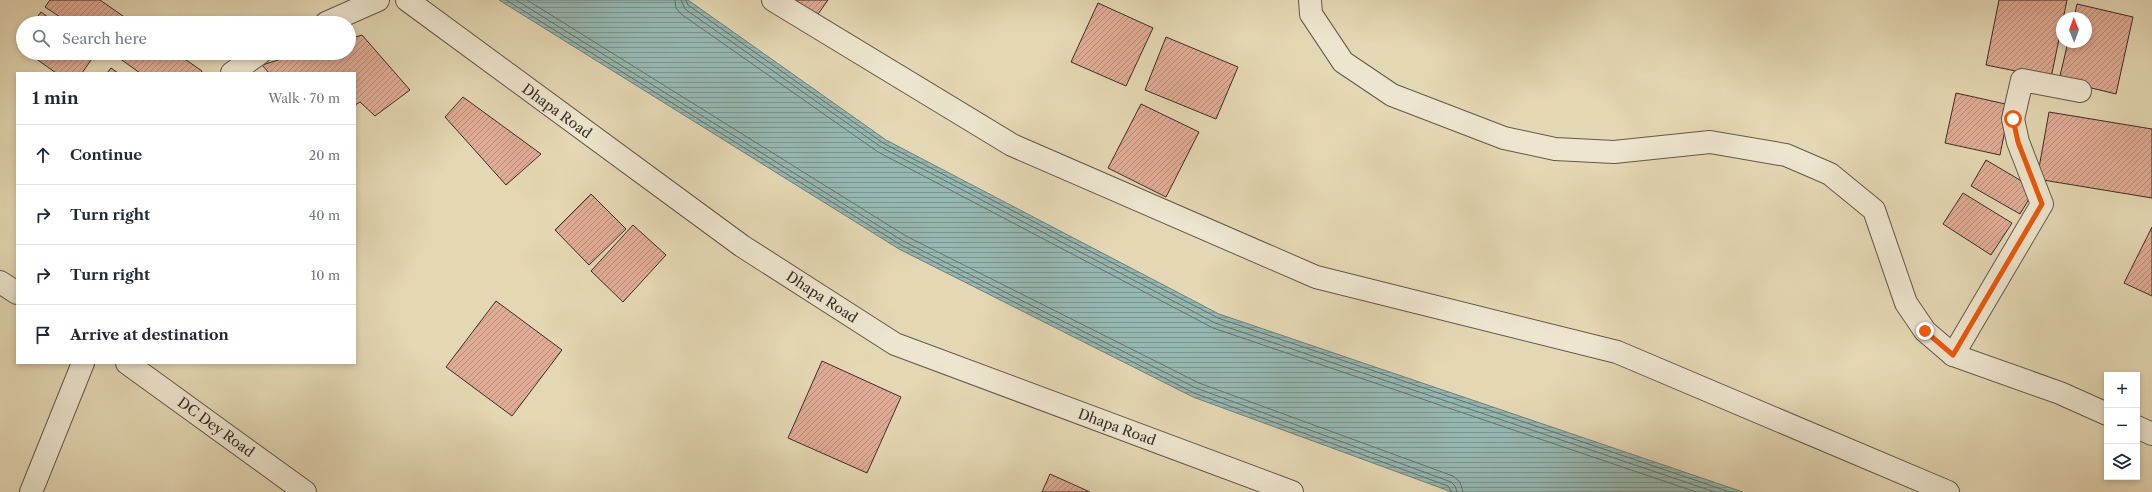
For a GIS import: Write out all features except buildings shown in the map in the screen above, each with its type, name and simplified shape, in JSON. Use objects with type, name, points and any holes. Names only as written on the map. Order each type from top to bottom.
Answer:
[{"type":"street","points":[[342,16],[378,0]]},
{"type":"street","name":"Dhapa Road","points":[[407,0],[742,246],[895,344],[1292,492]]},
{"type":"street","points":[[773,0],[1012,144],[1316,277],[1617,352],[1948,492]]},
{"type":"street","points":[[1310,0],[1311,14],[1343,62],[1392,95],[1504,138],[1555,149],[1614,152],[1710,142],[1786,155],[1830,174],[1874,210],[1906,303],[1925,331],[1953,355],[2060,393],[2104,413]]},
{"type":"street","points":[[233,72],[250,60]]},
{"type":"street","points":[[1953,355],[2042,204],[2018,142],[2013,119],[2022,80],[2080,91]]},
{"type":"street","points":[[0,282],[16,292]]},
{"type":"street","points":[[31,492],[83,364]]},
{"type":"street","name":"DC Dey Road","points":[[128,364],[305,492]]},
{"type":"street","points":[[2140,428],[2152,434]]},
{"type":"water","points":[[499,0],[688,0],[886,140],[1219,314],[1743,492],[1452,492],[1193,397],[899,249]]},
{"type":"route","points":[[1925,331],[1953,355],[2042,204],[2018,142],[2013,119]]}]
